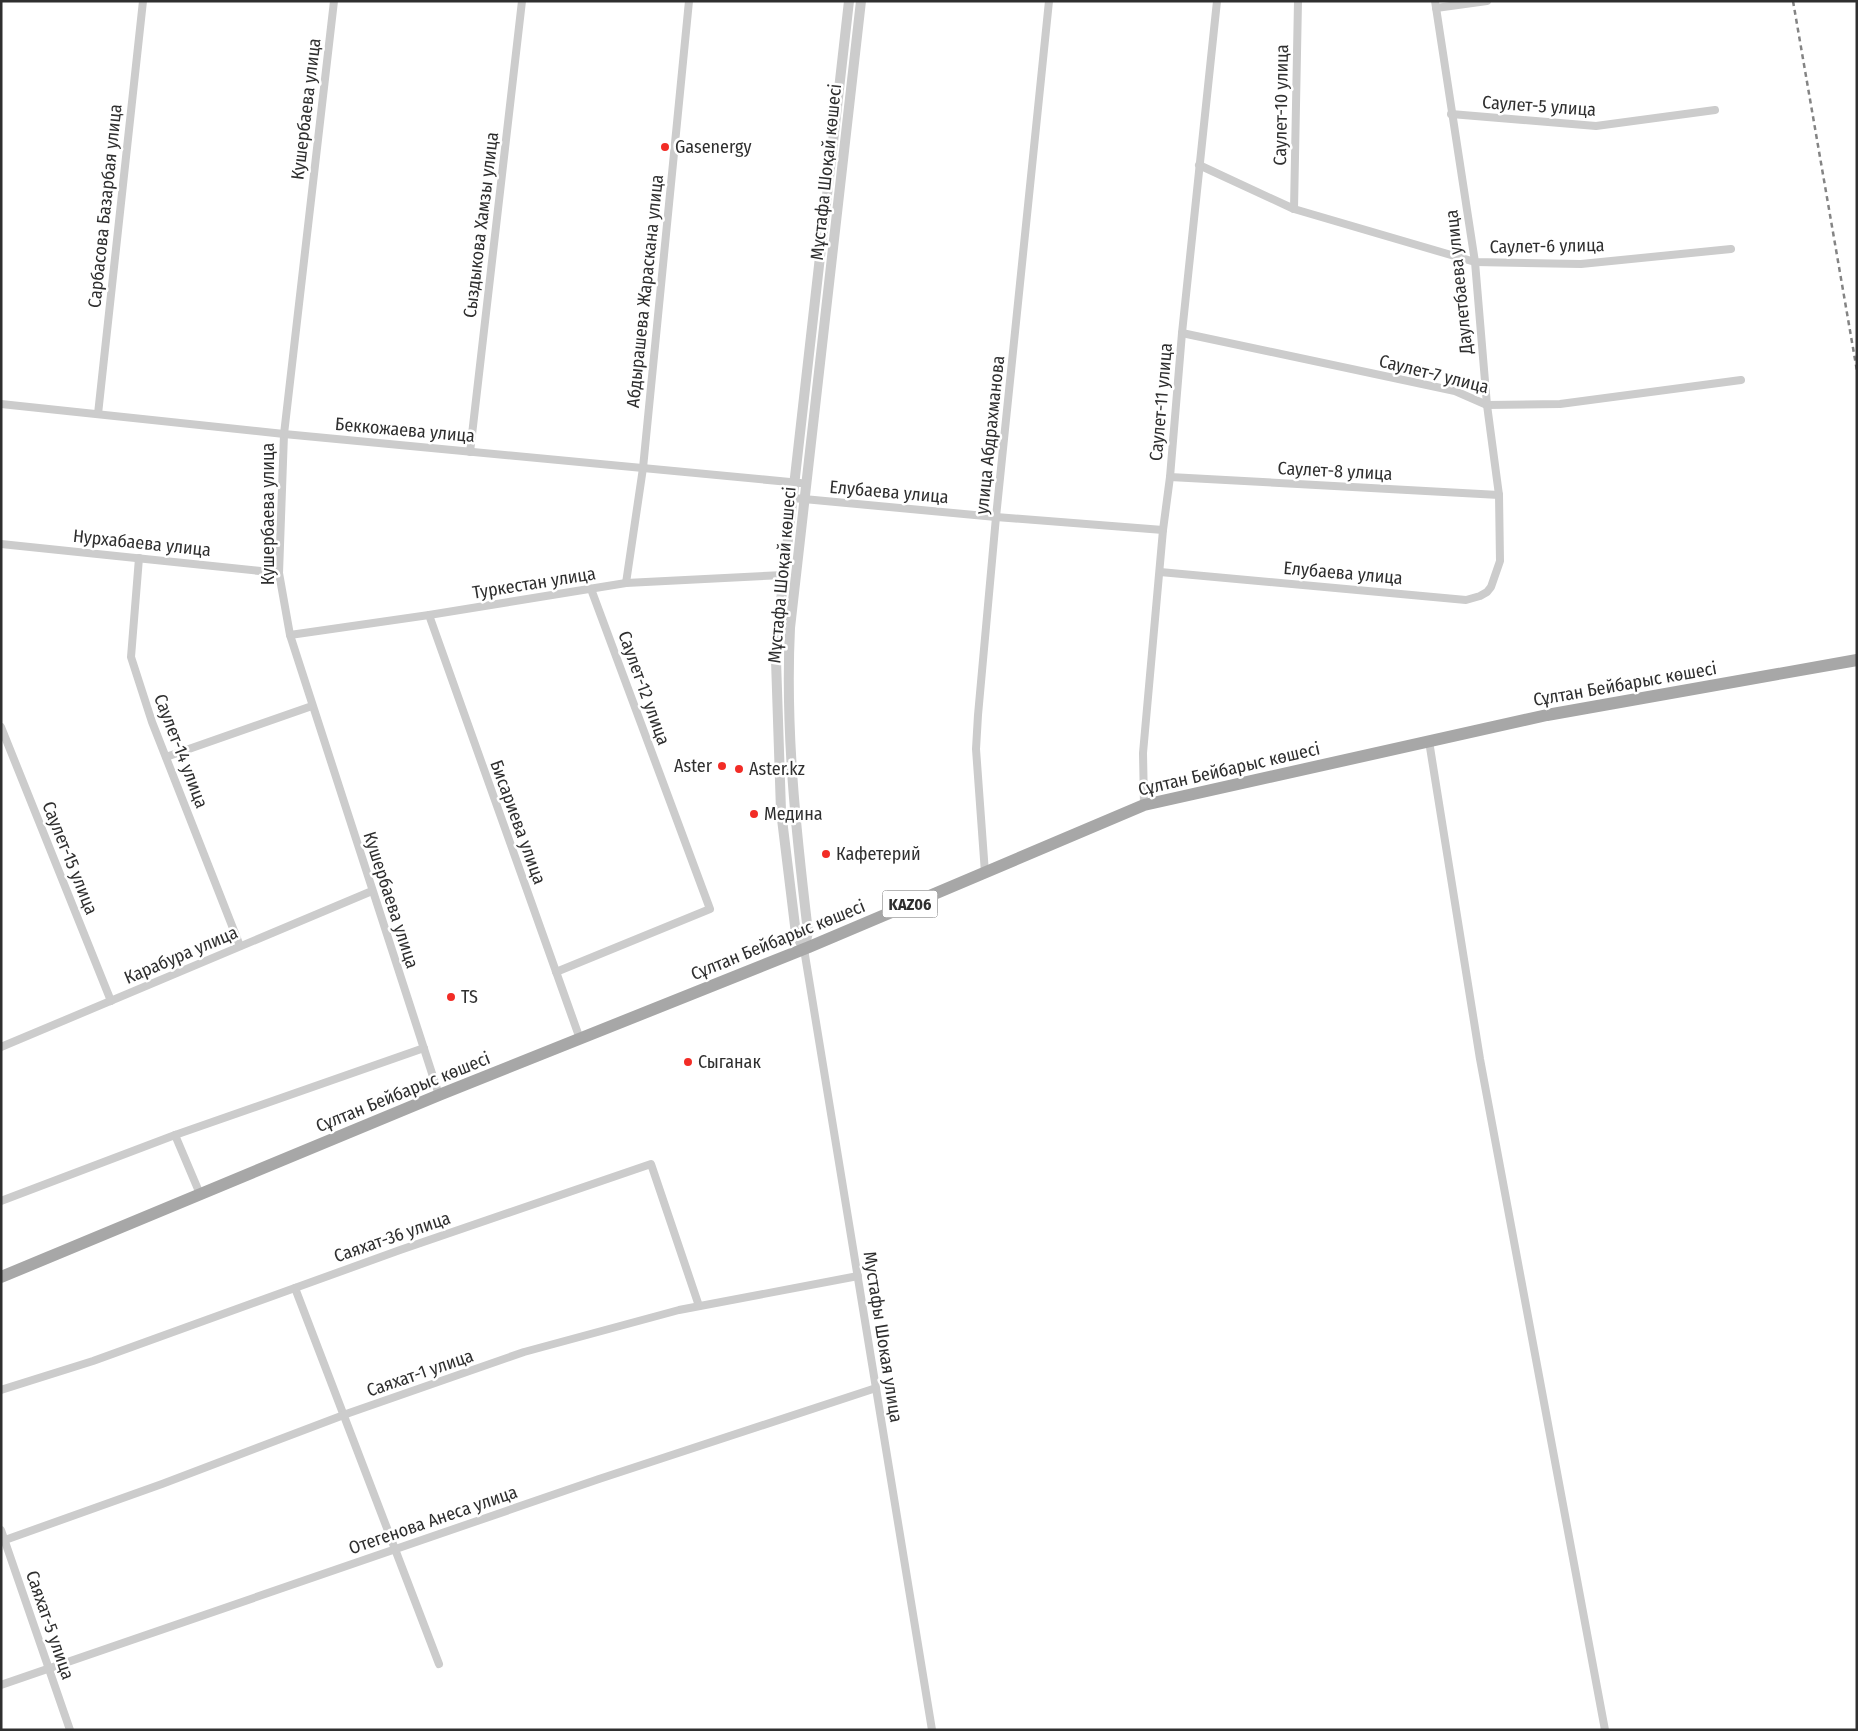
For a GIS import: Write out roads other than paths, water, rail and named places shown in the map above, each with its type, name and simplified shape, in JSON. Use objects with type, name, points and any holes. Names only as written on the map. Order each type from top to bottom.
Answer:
[{"type":"main road","name":"Сұлтан Бейбарыс көшесі","points":[[1,1277],[439,1095],[804,949],[1144,805],[1547,715],[1857,660]]},
{"type":"street","name":"Сарбасова Базарбая улица","points":[[98,414],[143,1]]},
{"type":"street","name":"Кушербаева улица","points":[[334,1],[284,434],[279,573],[290,635],[439,1095]]},
{"type":"street","name":"Сыздыкова Хамзы улица","points":[[470,452],[522,1]]},
{"type":"street","name":"Абдырашева Жараскана улица","points":[[626,583],[643,468],[689,1]]},
{"type":"street","name":"Мұстафа Шоқай көшесі","points":[[804,949],[796,934],[781,811],[776,660],[848,1]]},
{"type":"street","name":"Мұстафа Шоқай көшесі","points":[[804,949],[808,932],[794,810],[789,660],[790,628],[862,1]]},
{"type":"street","name":"улица Абдрахманова","points":[[985,873],[976,749],[978,715],[996,517],[1049,1]]},
{"type":"street","name":"Саулет-11 улица","points":[[1144,805],[1143,753],[1182,334],[1216,1]]},
{"type":"street","name":"Саулет-10 улица","points":[[1294,209],[1298,1]]},
{"type":"street","points":[[1435,5],[1487,1]]},
{"type":"street","name":"Даулетбаева улица","points":[[1435,5],[1475,262],[1487,404],[1499,495],[1500,561]]},
{"type":"street","name":"Саулет-5 улица","points":[[1451,114],[1596,126],[1715,110]]},
{"type":"street","name":"Саулет-6 улица","points":[[1199,165],[1294,209],[1475,262],[1581,264],[1731,250]]},
{"type":"street","name":"Саулет-7 улица","points":[[1182,334],[1455,391],[1487,404],[1560,404],[1741,380]]},
{"type":"street","name":"Беккожаева улица","points":[[1,404],[284,434],[807,484]]},
{"type":"street","name":"Саулет-8 улица","points":[[1170,477],[1499,495]]},
{"type":"street","name":"Елубаева улица","points":[[793,498],[1163,530]]},
{"type":"street","name":"Нурхабаева улица","points":[[1,544],[279,573]]},
{"type":"street","name":"Саулет-14 улица","points":[[139,558],[131,657],[166,757],[240,946]]},
{"type":"street","name":"Елубаева улица","points":[[1160,572],[1466,600],[1487,592],[1500,561]]},
{"type":"street","name":"Туркестан улица","points":[[290,635],[626,583],[784,575]]},
{"type":"street","name":"Саулет-12 улица","points":[[556,972],[710,909],[591,589]]},
{"type":"street","name":"Бисариева улица","points":[[429,615],[580,1038]]},
{"type":"street","points":[[166,757],[312,706]]},
{"type":"street","name":"Саулет-15 улица","points":[[1,727],[111,1001]]},
{"type":"street","points":[[1429,741],[1480,1058],[1605,1730]]},
{"type":"street","name":"Карабура улица","points":[[1,1047],[372,891]]},
{"type":"street","name":"Мустафы Шокая улица","points":[[804,949],[932,1730]]},
{"type":"street","points":[[1,1201],[175,1135],[424,1048]]},
{"type":"street","points":[[175,1135],[200,1194]]},
{"type":"street","name":"Саяхат-36 улица","points":[[1,1390],[93,1361],[400,1250],[651,1164],[699,1306]]},
{"type":"street","name":"Саяхат-1 улица","points":[[5,1540],[162,1484],[344,1415],[524,1352],[679,1310],[858,1276]]},
{"type":"street","points":[[295,1288],[440,1664]]},
{"type":"street","name":"Отегенова Анеса улица","points":[[1,1685],[608,1476],[876,1388]]},
{"type":"street","name":"Саяхат-5 улица","points":[[1,1530],[70,1730]]},
{"type":"railway","points":[[1793,1],[1857,371]]},
{"type":"place","name":"Gasenergy","points":[[665,147]]},
{"type":"place","name":"Aster","points":[[722,766]]},
{"type":"place","name":"Aster.kz","points":[[739,769]]},
{"type":"place","name":"Медина","points":[[754,814]]},
{"type":"place","name":"Кафетерий","points":[[826,854]]},
{"type":"place","name":"TS","points":[[451,997]]},
{"type":"place","name":"Сыганак","points":[[688,1062]]}]
